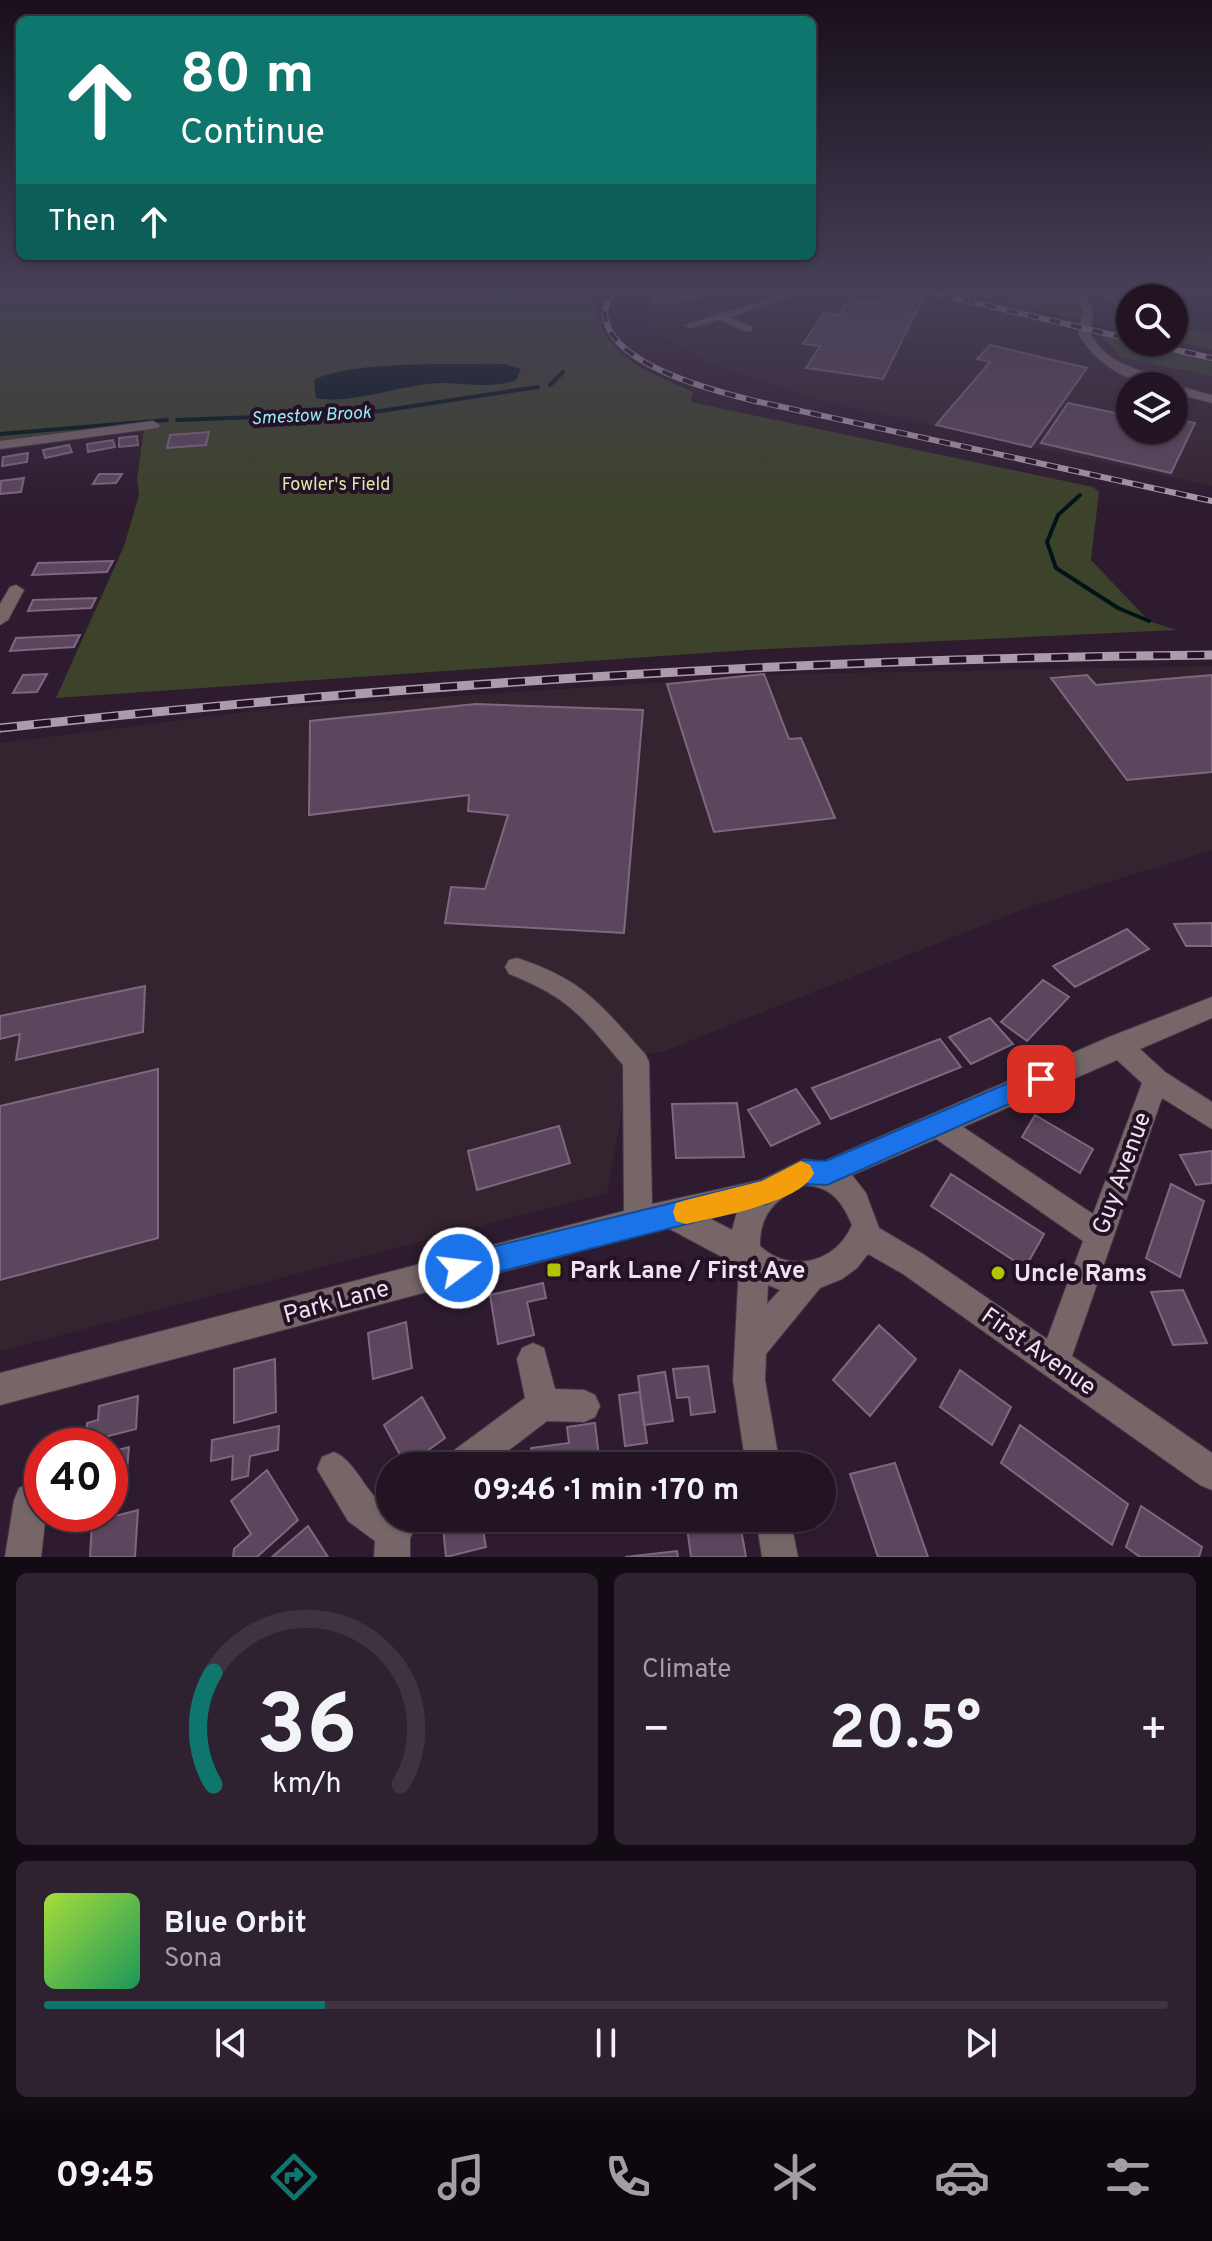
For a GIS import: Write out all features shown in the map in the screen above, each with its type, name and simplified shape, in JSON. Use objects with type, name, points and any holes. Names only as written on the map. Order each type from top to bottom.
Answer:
[{"type":"street","points":[[1188,393],[1212,399]]},
{"type":"street","points":[[0,445],[153,425]]},
{"type":"street","points":[[0,620],[16,590]]},
{"type":"street","points":[[517,967],[553,981],[583,1001],[636,1062],[638,1221]]},
{"type":"street","points":[[761,1452],[750,1392],[747,1215],[766,1192],[804,1172],[827,1173],[1212,1007]]},
{"type":"street","points":[[1118,1045],[1156,1080],[1212,1117]]},
{"type":"street","name":"Guy Avenue","points":[[1054,1361],[1156,1080]]},
{"type":"street","points":[[938,1125],[1098,1234]]},
{"type":"street","points":[[750,1349],[809,1278],[849,1258],[863,1235],[866,1225],[858,1203],[848,1189],[827,1173]]},
{"type":"street","name":"Park Lane","points":[[0,1389],[638,1221],[766,1192]]},
{"type":"street","points":[[672,1215],[750,1257],[761,1269],[779,1275],[809,1278]]},
{"type":"street","name":"First Avenue","points":[[863,1235],[913,1264],[1212,1473]]},
{"type":"street","points":[[533,1359],[542,1405]]},
{"type":"street","points":[[480,1452],[542,1405],[584,1406]]},
{"type":"street","points":[[334,1469],[360,1509],[396,1536]]},
{"type":"street","points":[[23,1557],[27,1532]]},
{"type":"street","points":[[776,1532],[780,1557]]},
{"type":"shaded area","points":[[711,363],[1155,363],[1212,376],[1212,486],[817,400]]},
{"type":"shaded area","points":[[504,364],[521,369],[516,380],[489,385],[426,384],[362,397],[316,398],[314,380],[354,369]]},
{"type":"shaded area","points":[[1212,666],[1212,850],[1032,906],[662,1052],[632,1055],[607,1193],[0,1351],[0,743],[277,708],[786,674]]},
{"type":"green space","name":"Fowler's Field","points":[[0,363],[634,363],[693,392],[691,402],[1093,487],[1099,492],[1091,560],[1149,621],[1176,630],[748,650],[56,698],[124,546],[139,495],[137,479],[145,422],[0,442]]},
{"type":"green space","points":[[1147,363],[1212,363],[1212,376]]},
{"type":"building","points":[[809,363],[891,363],[883,379],[806,368]]},
{"type":"building","points":[[989,363],[1064,363],[1087,368],[1031,447],[936,425]]},
{"type":"building","points":[[1068,403],[1116,413],[1116,444],[1185,444],[1171,473],[1041,443]]},
{"type":"building","points":[[1188,422],[1195,423],[1188,438]]},
{"type":"building","points":[[209,432],[206,445],[167,448],[170,435]]},
{"type":"building","points":[[137,436],[138,445],[119,447],[119,438]]},
{"type":"building","points":[[113,440],[115,447],[88,452],[87,444]]},
{"type":"building","points":[[69,445],[72,452],[45,458],[43,450]]},
{"type":"building","points":[[28,453],[27,462],[2,466],[3,457]]},
{"type":"building","points":[[99,474],[122,474],[116,483],[93,484]]},
{"type":"building","points":[[24,478],[21,492],[0,494],[1,481]]},
{"type":"building","points":[[113,561],[107,572],[32,575],[38,563]]},
{"type":"building","points":[[96,598],[91,608],[28,611],[33,600]]},
{"type":"building","points":[[80,635],[74,647],[10,651],[16,638]]},
{"type":"building","points":[[47,674],[37,692],[13,693],[23,675]]},
{"type":"building","points":[[764,674],[789,739],[801,738],[835,818],[714,832],[667,684]]},
{"type":"building","points":[[1087,675],[1096,685],[1212,675],[1212,772],[1127,780],[1051,678]]},
{"type":"building","points":[[476,704],[643,710],[624,933],[445,923],[451,887],[485,889],[508,815],[468,811],[469,795],[309,815],[310,721]]},
{"type":"building","points":[[1212,923],[1212,946],[1186,946],[1174,924]]},
{"type":"building","points":[[1127,929],[1149,949],[1075,987],[1053,966]]},
{"type":"building","points":[[1043,980],[1069,997],[1027,1041],[1001,1022]]},
{"type":"building","points":[[145,986],[143,1032],[16,1060],[20,1034],[0,1039],[0,1016]]},
{"type":"building","points":[[990,1018],[1013,1044],[971,1064],[949,1037]]},
{"type":"building","points":[[940,1039],[961,1067],[831,1119],[812,1088]]},
{"type":"building","points":[[158,1069],[158,1238],[0,1280],[0,1106]]},
{"type":"building","points":[[796,1089],[820,1123],[771,1146],[748,1110]]},
{"type":"building","points":[[737,1103],[744,1157],[676,1158],[672,1104]]},
{"type":"building","points":[[1035,1115],[1093,1149],[1080,1173],[1022,1137]]},
{"type":"building","points":[[559,1126],[570,1163],[477,1190],[468,1151]]},
{"type":"building","points":[[1212,1151],[1212,1183],[1196,1185],[1180,1155]]},
{"type":"building","points":[[951,1174],[1044,1234],[1025,1268],[931,1206]]},
{"type":"building","points":[[1171,1184],[1204,1201],[1180,1277],[1146,1258]]},
{"type":"building","points":[[543,1283],[546,1298],[527,1302],[534,1335],[498,1344],[490,1295]]},
{"type":"building","points":[[1183,1290],[1207,1343],[1173,1345],[1151,1292]]},
{"type":"building","points":[[406,1322],[412,1368],[373,1379],[368,1333]]},
{"type":"building","points":[[879,1325],[916,1359],[870,1416],[833,1380]]},
{"type":"building","points":[[275,1359],[276,1412],[234,1423],[234,1369]]},
{"type":"building","points":[[708,1366],[715,1412],[691,1415],[689,1397],[677,1398],[673,1369]]},
{"type":"building","points":[[960,1370],[1011,1407],[992,1445],[940,1407]]},
{"type":"building","points":[[665,1372],[673,1421],[644,1425],[638,1376]]},
{"type":"building","points":[[640,1392],[647,1443],[625,1446],[619,1395]]},
{"type":"building","points":[[138,1396],[136,1429],[86,1428],[87,1423],[98,1420],[99,1406]]},
{"type":"building","points":[[422,1397],[445,1438],[426,1452],[398,1452],[384,1425]]},
{"type":"building","points":[[595,1423],[598,1452],[531,1452],[531,1448],[569,1443],[567,1427]]},
{"type":"building","points":[[1020,1425],[1128,1504],[1112,1545],[1001,1463]]},
{"type":"building","points":[[279,1426],[278,1450],[250,1456],[248,1476],[232,1480],[233,1456],[211,1461],[212,1440]]},
{"type":"building","points":[[895,1463],[928,1557],[878,1557],[850,1474]]},
{"type":"building","points":[[267,1470],[298,1520],[257,1557],[233,1557],[234,1549],[251,1534],[231,1501]]},
{"type":"building","points":[[1141,1506],[1202,1547],[1199,1557],[1140,1557],[1126,1547]]},
{"type":"building","points":[[138,1510],[135,1557],[90,1557],[91,1532],[128,1532],[128,1513]]},
{"type":"building","points":[[308,1526],[328,1557],[272,1557]]},
{"type":"building","points":[[443,1532],[483,1532],[486,1547],[446,1557]]},
{"type":"building","points":[[688,1532],[742,1532],[746,1557],[691,1557]]},
{"type":"building","points":[[677,1551],[678,1557],[625,1557]]},
{"type":"waterway","name":"Smestow Brook","points":[[550,385],[563,372]]},
{"type":"waterway","name":"Smestow Brook","points":[[177,420],[367,413],[538,387]]},
{"type":"waterway","name":"Smestow Brook","points":[[0,434],[167,420]]},
{"type":"waterway","points":[[1080,495],[1058,515],[1047,542],[1056,568],[1118,608],[1149,621]]},
{"type":"railway","points":[[646,363],[691,383],[755,401],[1212,501]]},
{"type":"railway","points":[[0,728],[302,698],[605,676],[908,661],[1212,655]]},
{"type":"slow traffic","points":[[686,1212],[766,1192],[801,1173]]},
{"type":"place","name":"Park Lane / First Ave","points":[[554,1270]]},
{"type":"place","name":"Uncle Rams","points":[[998,1273]]},
{"type":"route","points":[[459,1268],[638,1221],[766,1192],[804,1172],[827,1173],[1041,1079]]}]
